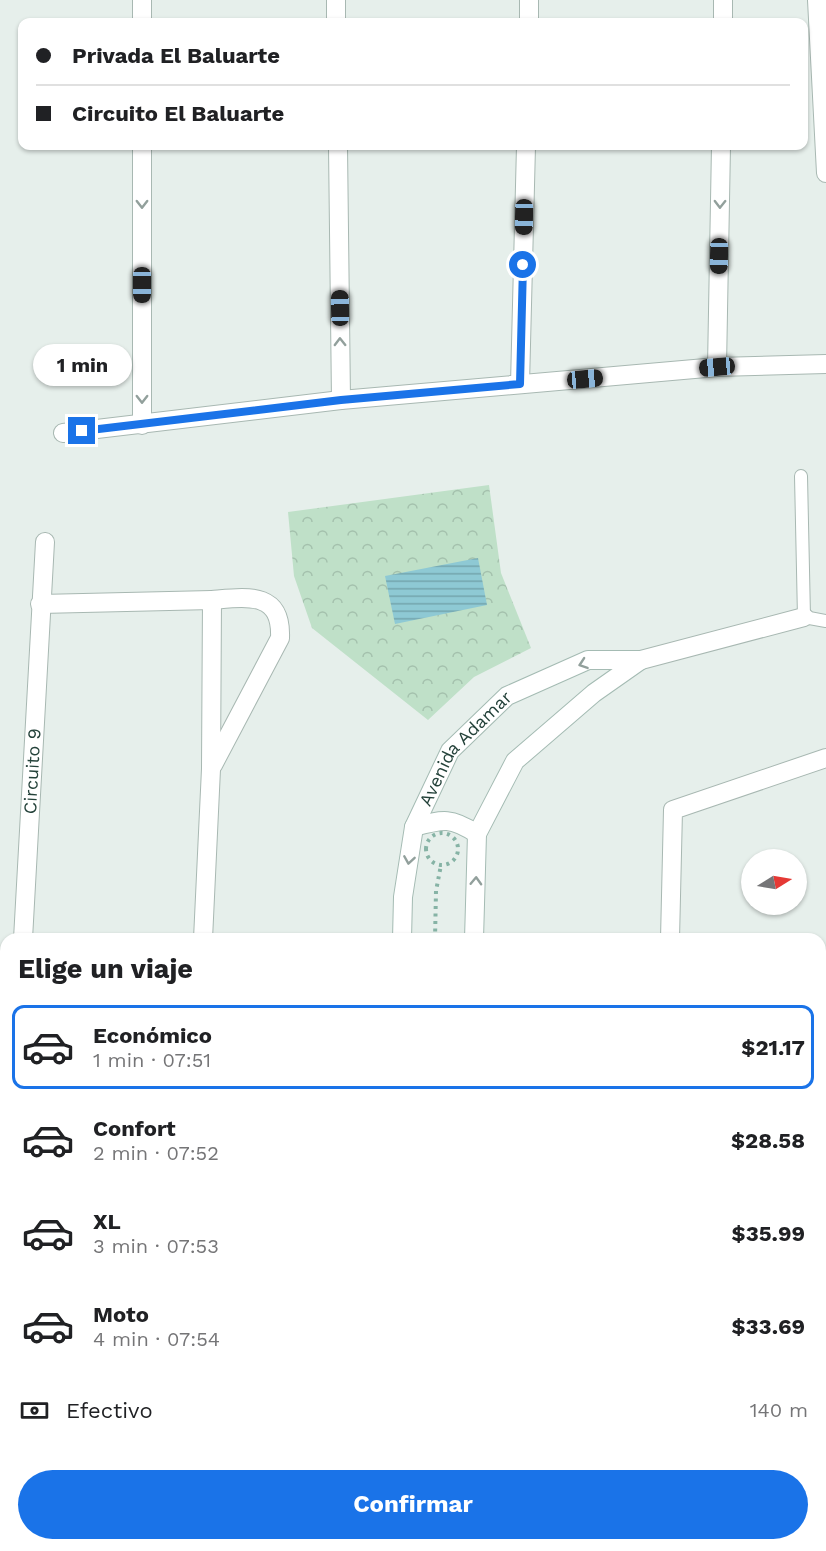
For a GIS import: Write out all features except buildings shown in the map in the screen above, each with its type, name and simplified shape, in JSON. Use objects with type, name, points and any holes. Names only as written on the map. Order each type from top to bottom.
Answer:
[{"type":"street","points":[[142,0],[142,18]]},
{"type":"street","points":[[336,0],[336,18]]},
{"type":"street","points":[[529,0],[529,18]]},
{"type":"street","points":[[723,0],[723,18]]},
{"type":"street","points":[[817,0],[826,173]]},
{"type":"street","points":[[142,150],[142,425]]},
{"type":"street","points":[[338,150],[341,400]]},
{"type":"street","points":[[520,384],[525,150]]},
{"type":"street","points":[[717,367],[721,150]]},
{"type":"street","points":[[63,433],[341,400],[717,367],[826,364]]},
{"type":"street","name":"Circuito 9","points":[[23,933],[45,542]]},
{"type":"street","points":[[40,604],[257,597],[271,607],[281,622],[280,638],[211,769]]},
{"type":"street","points":[[203,933],[211,769],[212,600]]},
{"type":"street","name":"Avenida Adamar","points":[[402,933],[403,897],[414,826],[450,751],[507,696],[588,660],[641,660],[804,617]]},
{"type":"street","name":"Avenida Adamar","points":[[474,933],[477,834],[515,761],[594,693],[641,660]]},
{"type":"street","points":[[670,933],[673,810],[826,758]]},
{"type":"street","points":[[414,826],[438,820],[459,822],[477,834]]},
{"type":"lane","points":[[801,476],[804,617]]},
{"type":"lane","name":"Avenida Adamar","points":[[804,617],[826,621]]},
{"type":"path","points":[[441,833],[450,836],[457,849],[450,862],[441,865],[436,864],[428,856],[426,846],[431,837],[441,833]]},
{"type":"path","points":[[435,933],[436,891],[441,865]]},
{"type":"green space","points":[[489,485],[501,573],[531,648],[474,677],[428,720],[312,628],[294,576],[288,512]]},
{"type":"water","points":[[478,558],[487,605],[395,624],[385,576]]},
{"type":"route","points":[[82,431],[341,400],[520,384],[523,265]]}]
